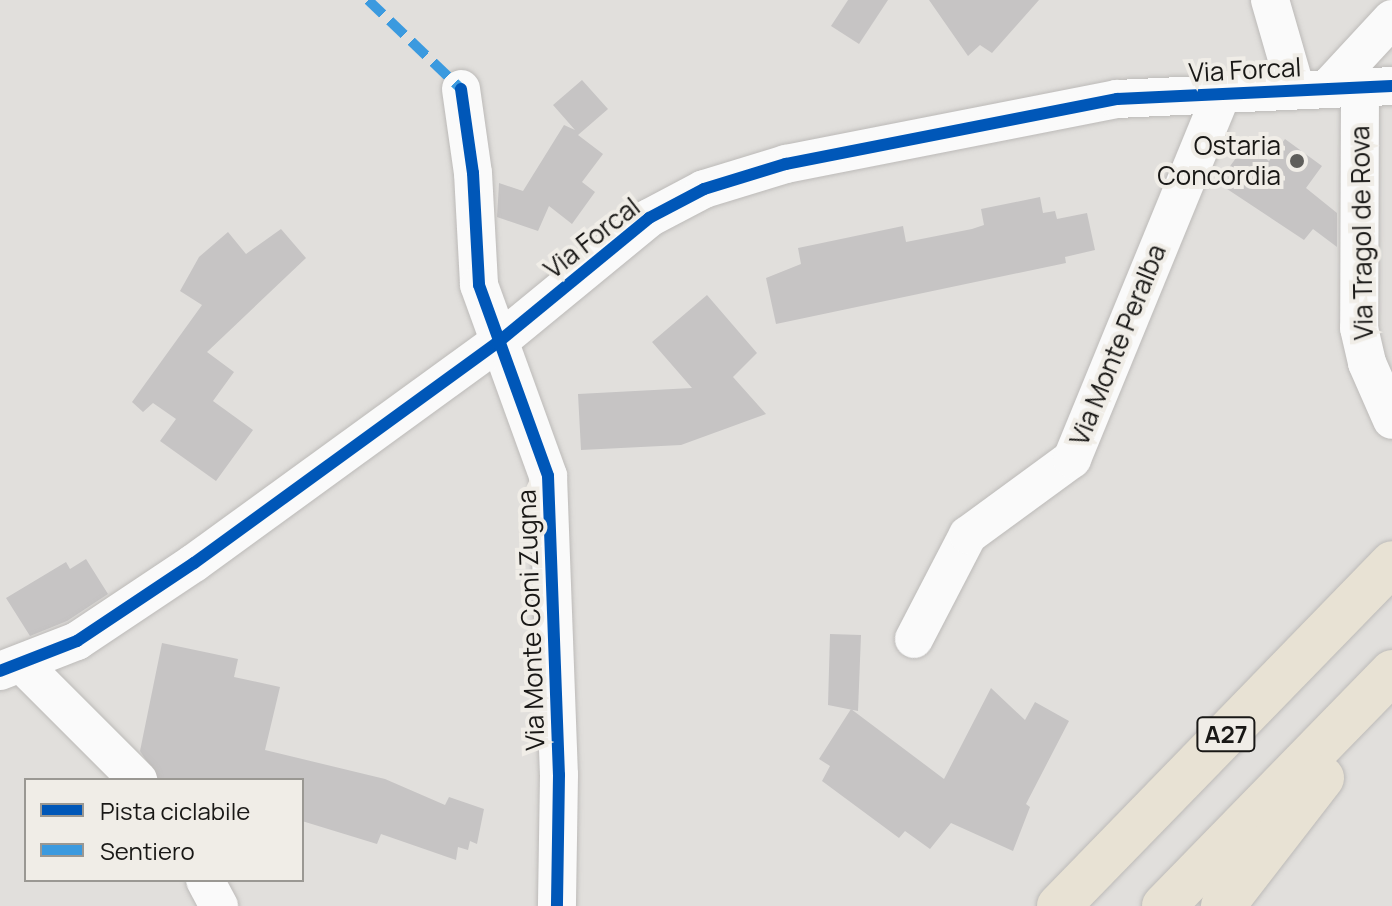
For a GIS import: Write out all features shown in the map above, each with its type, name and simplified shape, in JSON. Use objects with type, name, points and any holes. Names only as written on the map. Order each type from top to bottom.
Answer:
[{"type":"highway","name":"A27","points":[[1059,906],[1392,563]]},
{"type":"highway","points":[[1164,906],[1392,672]]},
{"type":"highway","points":[[1223,906],[1392,688]]},
{"type":"street","name":"Via Tragol de Rova","points":[[1270,0],[1344,88],[1359,328],[1367,363],[1392,420]]},
{"type":"street","points":[[1344,88],[1392,19]]},
{"type":"street","name":"Via Forcal","points":[[12,668],[77,641],[194,563],[497,343],[649,218],[704,189],[786,164],[1117,99],[1344,88]]},
{"type":"street","name":"Via Monte Coni Zugna","points":[[461,89],[473,173],[479,285],[497,343],[548,476],[559,775],[557,906]]},
{"type":"street","name":"Via Monte Peralba","points":[[914,639],[968,535],[1072,459],[1222,93]]},
{"type":"street","points":[[12,668],[106,743],[136,778]]},
{"type":"street","points":[[206,882],[219,906]]},
{"type":"building","points":[[848,0],[888,0],[859,44],[831,26]]},
{"type":"building","points":[[929,0],[1039,0],[992,53],[980,45],[968,56]]},
{"type":"building","points":[[582,80],[608,109],[578,135],[603,154],[582,182],[595,192],[572,224],[549,206],[538,231],[497,217],[499,183],[523,191],[564,125],[575,130],[553,105]]},
{"type":"building","points":[[1285,139],[1322,166],[1306,188],[1337,213],[1337,247],[1313,229],[1304,240],[1218,183],[1246,144],[1269,161]]},
{"type":"building","points":[[1040,197],[1043,213],[1055,211],[1057,219],[1087,213],[1095,250],[1065,257],[1066,263],[776,324],[766,278],[801,264],[798,248],[903,226],[906,242],[972,229],[984,225],[981,209]]},
{"type":"building","points":[[281,229],[306,258],[207,352],[234,372],[213,401],[253,430],[216,481],[160,441],[176,419],[153,403],[143,412],[132,402],[202,305],[180,291],[199,257],[228,232],[246,254]]},
{"type":"building","points":[[707,295],[757,353],[733,377],[766,414],[681,445],[581,450],[578,394],[692,388],[652,342]]},
{"type":"building","points":[[86,559],[108,594],[67,621],[30,636],[6,598],[66,562],[70,569]]},
{"type":"building","points":[[830,634],[861,635],[858,711],[828,705]]},
{"type":"building","points":[[162,643],[238,659],[234,677],[280,687],[265,750],[385,779],[445,805],[449,797],[484,809],[477,844],[470,841],[468,850],[458,847],[456,860],[381,834],[377,844],[304,822],[304,778],[158,778],[140,751]]},
{"type":"building","points":[[991,688],[1025,720],[1035,702],[1069,721],[1026,804],[1030,807],[1013,851],[951,823],[930,849],[905,831],[899,838],[822,781],[830,766],[819,759],[851,709],[944,779]]},
{"type":"marked path","points":[[368,0],[461,89]]},
{"type":"cycle path","points":[[0,671],[77,641],[194,563],[497,343],[649,218],[704,189],[786,164],[1117,99],[1392,86]]},
{"type":"cycle path","points":[[461,89],[473,173],[479,285],[548,476],[559,775],[557,906]]},
{"type":"place","name":"Ostaria Concordia","points":[[1297,161]]}]
